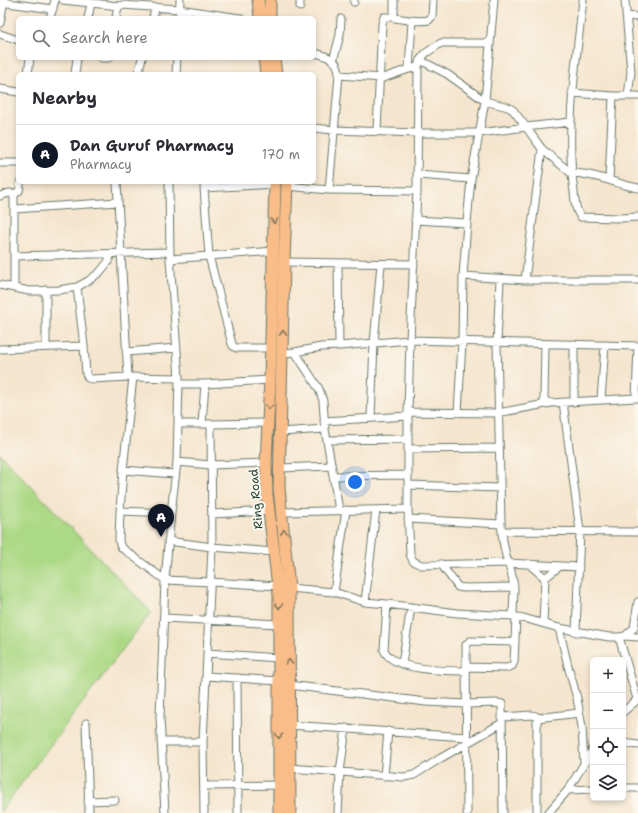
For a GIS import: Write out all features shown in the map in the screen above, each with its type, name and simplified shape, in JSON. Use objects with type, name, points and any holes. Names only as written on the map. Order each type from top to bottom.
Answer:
[{"type":"main road","points":[[258,0],[260,16]]},
{"type":"main road","points":[[270,0],[270,16]]},
{"type":"main road","points":[[264,60],[266,72]]},
{"type":"main road","points":[[274,60],[276,72]]},
{"type":"main road","name":"Ring Road","points":[[275,184],[270,380],[266,463],[267,494],[278,586],[279,658],[284,683],[289,725],[290,813]]},
{"type":"main road","name":"Ring Road","points":[[279,813],[279,785],[289,588],[279,488],[287,184]]},
{"type":"street","points":[[51,16],[55,0]]},
{"type":"street","points":[[63,0],[91,3],[103,2],[119,6],[137,3],[155,8],[179,9],[226,16]]},
{"type":"street","points":[[179,16],[180,0]]},
{"type":"street","points":[[394,0],[394,17]]},
{"type":"street","points":[[376,131],[382,24],[384,17],[394,17],[412,21],[429,20],[432,16],[433,0]]},
{"type":"street","points":[[458,413],[462,342],[463,276],[467,223],[471,179],[485,101],[494,0]]},
{"type":"street","points":[[583,0],[572,93],[571,122],[571,173],[576,208],[581,217],[638,217]]},
{"type":"street","points":[[625,0],[631,72],[628,96]]},
{"type":"street","points":[[0,23],[2,2],[53,9]]},
{"type":"street","points":[[88,16],[91,3]]},
{"type":"street","points":[[116,16],[119,6]]},
{"type":"street","points":[[153,16],[155,8]]},
{"type":"street","points":[[626,16],[638,17]]},
{"type":"street","points":[[332,61],[340,35],[341,19]]},
{"type":"street","points":[[409,69],[412,21]]},
{"type":"street","points":[[0,34],[16,39]]},
{"type":"street","points":[[490,43],[441,43],[426,53],[419,64],[416,133],[416,220],[408,414],[408,519],[410,554],[413,561],[420,565],[508,563],[578,567]]},
{"type":"street","points":[[316,53],[329,58],[338,67],[339,75],[329,190]]},
{"type":"street","points":[[28,72],[30,60]]},
{"type":"street","points":[[75,72],[77,60]]},
{"type":"street","points":[[138,72],[142,60]]},
{"type":"street","points":[[177,60],[178,72]]},
{"type":"street","points":[[339,75],[380,78],[387,77],[419,64],[447,74],[485,101],[508,107],[513,110],[542,149],[571,173],[578,173],[609,180],[625,186],[638,188]]},
{"type":"street","points":[[0,89],[16,92]]},
{"type":"street","points":[[572,93],[638,96]]},
{"type":"street","points":[[609,180],[613,96]]},
{"type":"street","points":[[316,128],[416,133],[479,133],[571,122]]},
{"type":"street","points":[[525,280],[542,149]]},
{"type":"street","points":[[0,162],[16,163]]},
{"type":"street","points":[[417,175],[471,179]]},
{"type":"street","points":[[0,196],[19,192],[20,184]]},
{"type":"street","points":[[117,184],[126,352],[130,377],[120,511],[120,545],[165,580],[278,586]]},
{"type":"street","points":[[165,813],[160,717],[165,580],[177,462],[179,381],[170,255],[169,184]]},
{"type":"street","points":[[240,184],[204,185],[209,256],[232,344],[237,348],[270,348]]},
{"type":"street","points":[[287,184],[329,190],[416,191]]},
{"type":"street","points":[[14,194],[14,288]]},
{"type":"street","points":[[14,209],[118,202]]},
{"type":"street","points":[[416,220],[467,223]]},
{"type":"street","points":[[14,256],[120,253],[209,256],[274,251]]},
{"type":"street","points":[[0,285],[29,291],[60,290],[77,287],[100,272],[108,262],[111,254]]},
{"type":"street","points":[[284,262],[414,264]]},
{"type":"street","points":[[338,263],[339,346]]},
{"type":"street","points":[[371,418],[374,343],[381,264]]},
{"type":"street","points":[[463,276],[525,280],[638,280]]},
{"type":"street","points":[[387,604],[384,650],[391,658],[402,664],[440,671],[506,668],[512,666],[514,662],[514,587],[502,527],[500,488],[497,342],[500,279]]},
{"type":"street","points":[[77,287],[86,374],[88,378],[130,377],[205,384],[270,380]]},
{"type":"street","points":[[46,290],[46,347]]},
{"type":"street","points":[[282,353],[321,347],[410,340],[638,346],[637,398],[551,403],[498,414],[408,414],[324,421]]},
{"type":"street","points":[[545,344],[544,399],[551,403]]},
{"type":"street","points":[[574,344],[574,402]]},
{"type":"street","points":[[601,400],[605,345]]},
{"type":"street","points":[[0,348],[84,346]]},
{"type":"street","points":[[126,352],[177,348]]},
{"type":"street","points":[[295,352],[319,389],[323,401],[324,421],[331,466],[342,510],[334,592]]},
{"type":"street","points":[[202,424],[205,384]]},
{"type":"street","points":[[564,402],[580,531],[576,632]]},
{"type":"street","points":[[178,424],[268,423]]},
{"type":"street","points":[[204,813],[203,742],[212,547],[211,424]]},
{"type":"street","points":[[280,432],[325,429]]},
{"type":"street","points":[[327,440],[408,439]]},
{"type":"street","points":[[408,449],[499,448]]},
{"type":"street","points":[[177,462],[211,465],[266,463]]},
{"type":"street","points":[[280,468],[331,466]]},
{"type":"street","points":[[123,470],[175,474]]},
{"type":"street","points":[[333,476],[408,475]]},
{"type":"street","points":[[408,485],[500,488]]},
{"type":"street","points":[[282,512],[408,509]]},
{"type":"street","points":[[365,602],[376,510]]},
{"type":"street","points":[[120,511],[171,513]]},
{"type":"street","points":[[212,514],[270,511]]},
{"type":"street","points":[[408,519],[502,527],[638,532]]},
{"type":"street","points":[[168,542],[274,552]]},
{"type":"street","points":[[441,564],[458,587],[514,587]]},
{"type":"street","points":[[529,564],[545,578]]},
{"type":"street","points":[[543,623],[545,578],[560,566]]},
{"type":"street","points":[[289,588],[334,592],[365,602],[457,613],[515,616],[576,632],[608,637],[638,637]]},
{"type":"street","points":[[622,636],[634,628],[638,602]]},
{"type":"street","points":[[402,664],[411,607]]},
{"type":"street","points":[[164,618],[279,624]]},
{"type":"street","points":[[559,628],[577,698],[582,727],[584,763]]},
{"type":"street","points":[[622,636],[638,699],[626,709]]},
{"type":"street","points":[[467,813],[466,644],[470,641],[515,642]]},
{"type":"street","points":[[207,653],[279,658]]},
{"type":"street","points":[[206,676],[284,683],[426,702],[502,704],[503,813]]},
{"type":"street","points":[[237,678],[238,813]]},
{"type":"street","points":[[629,706],[638,708]]},
{"type":"street","points":[[290,768],[404,777],[414,775],[466,740],[502,720],[532,715],[536,716],[536,718],[579,713]]},
{"type":"street","points":[[536,718],[537,813]]},
{"type":"street","points":[[86,723],[89,813]]},
{"type":"street","points":[[289,725],[388,731],[466,740]]},
{"type":"street","points":[[338,813],[340,772],[346,728]]},
{"type":"street","points":[[384,776],[388,731]]},
{"type":"street","points":[[161,742],[203,742]]},
{"type":"street","points":[[626,743],[638,745]]},
{"type":"street","points":[[548,813],[568,790],[590,754]]},
{"type":"street","points":[[204,786],[279,785]]},
{"type":"street","points":[[626,788],[638,788]]},
{"type":"street","points":[[568,790],[590,789]]},
{"type":"street","points":[[88,801],[115,800]]},
{"type":"green space","points":[[0,454],[151,612],[0,812]]},
{"type":"place","name":"Dan Guruf Pharmacy","points":[[161,537]]}]
